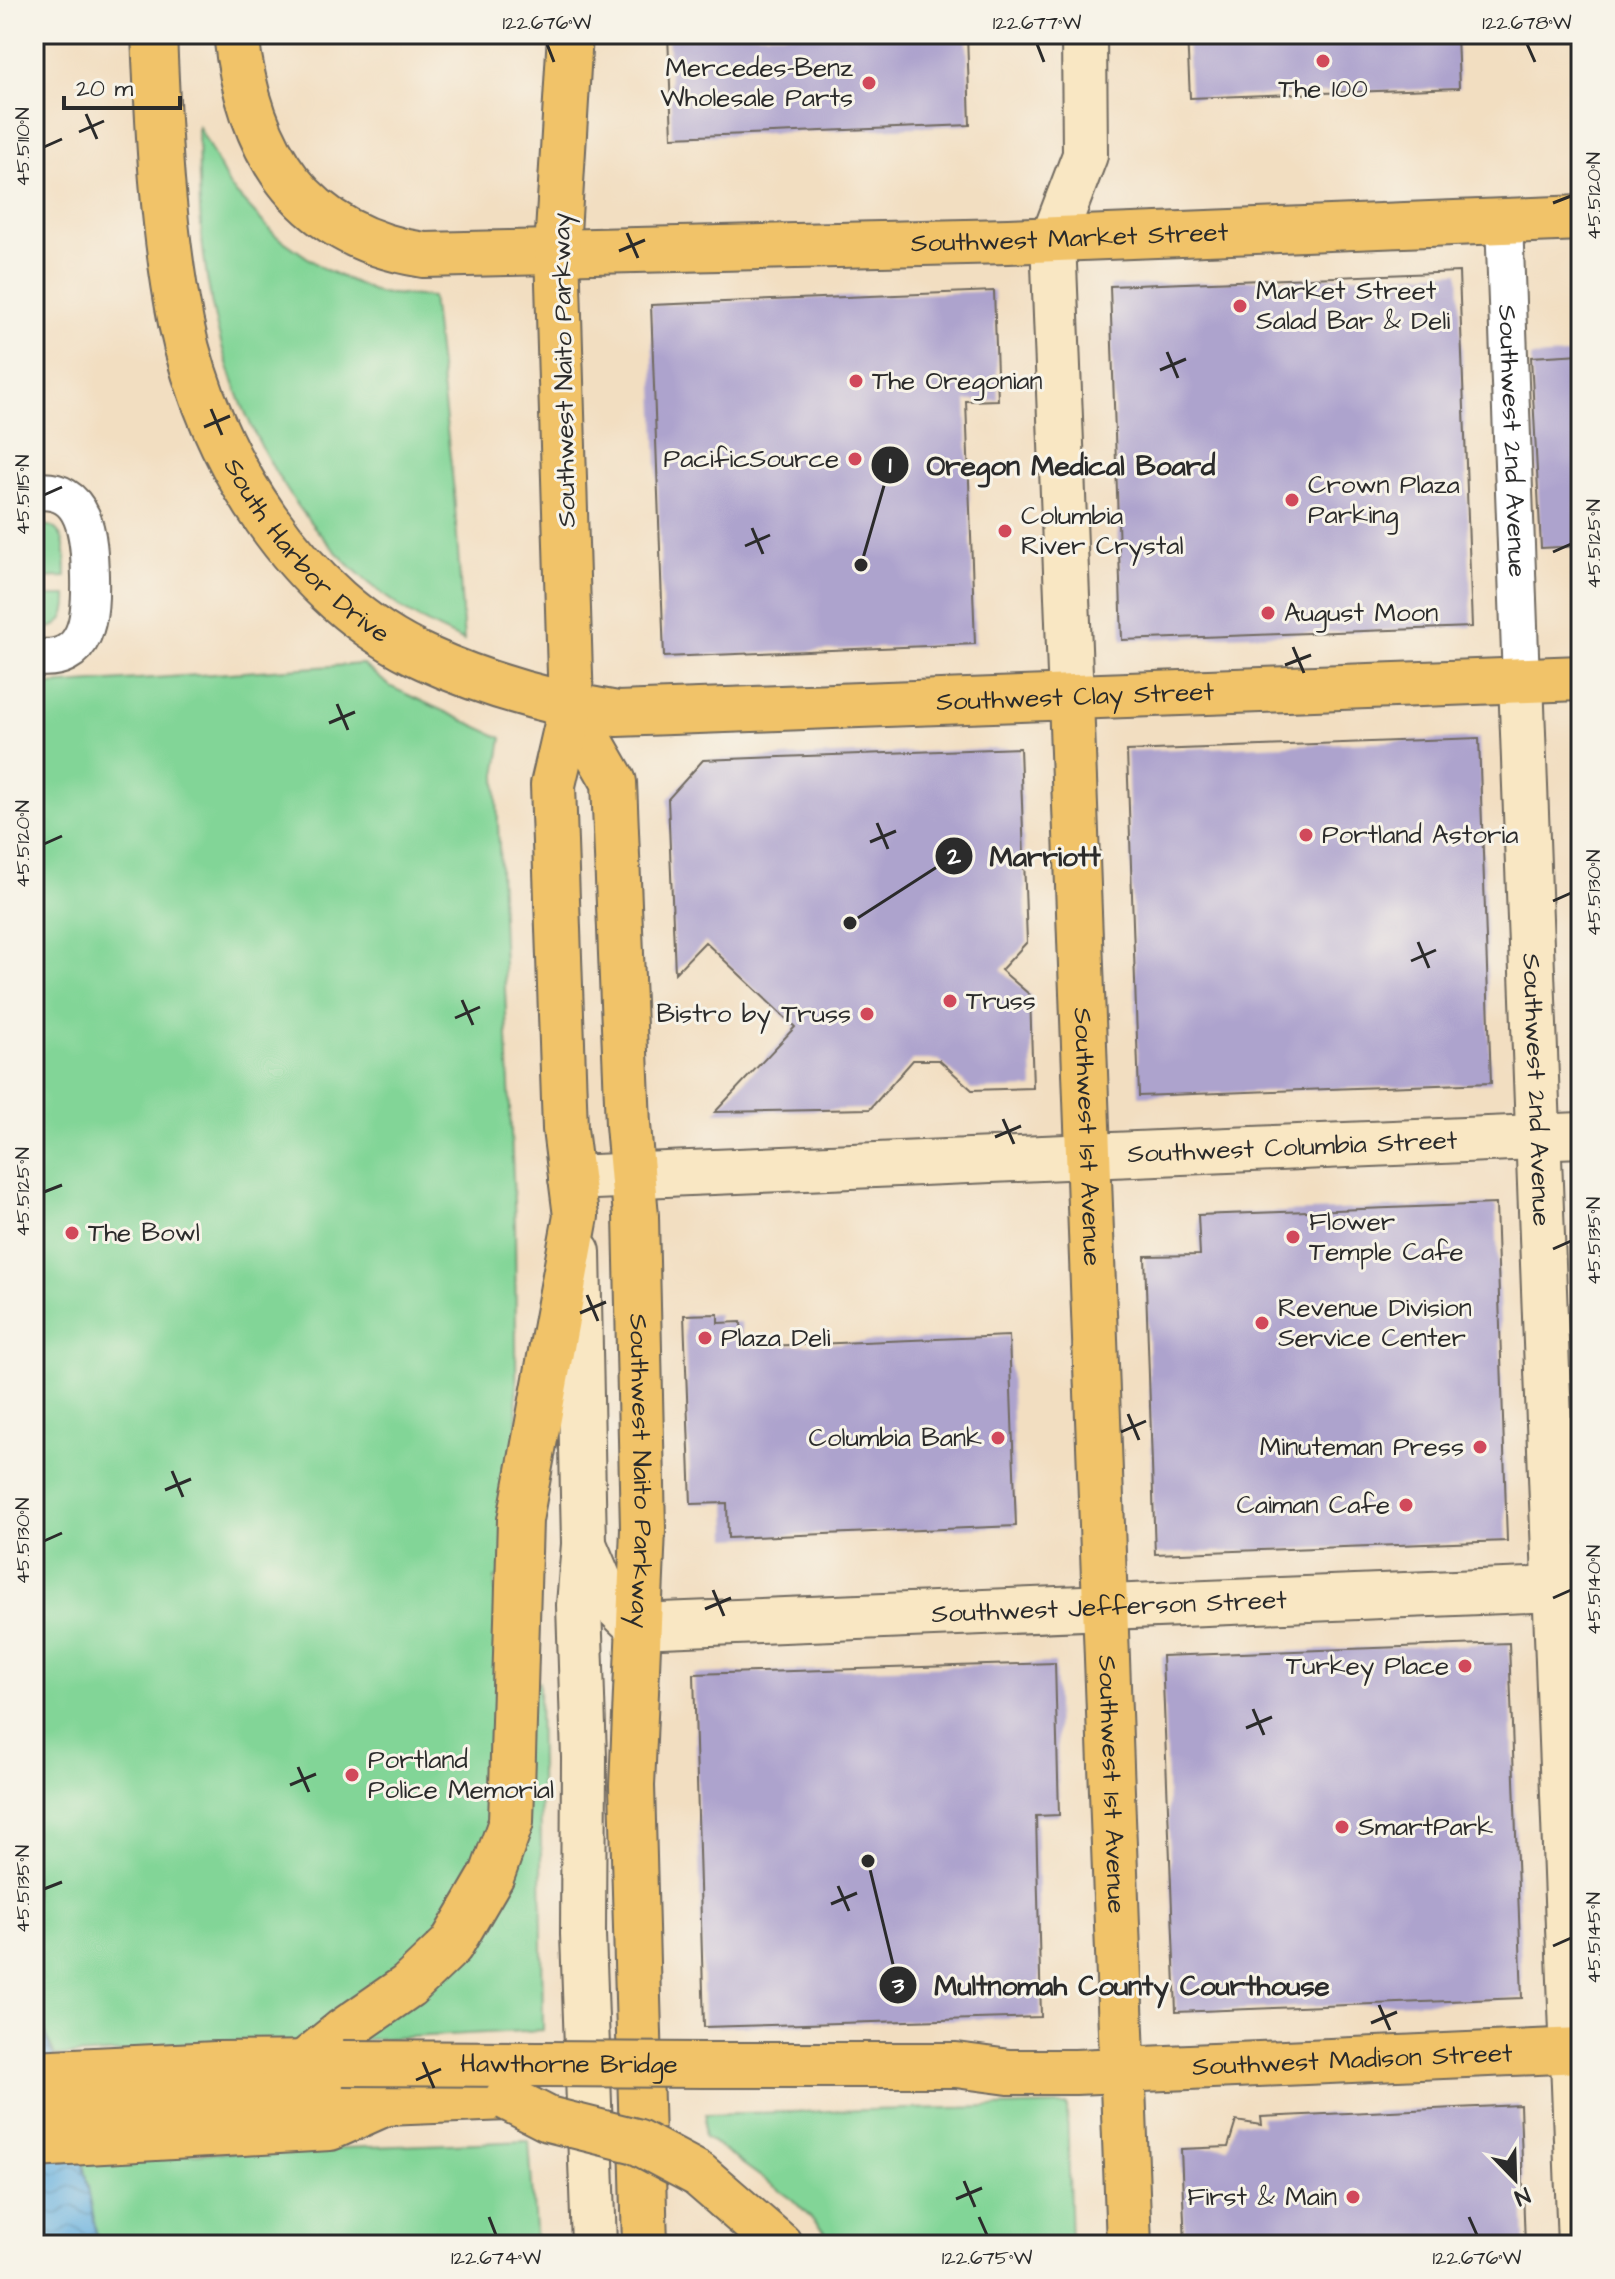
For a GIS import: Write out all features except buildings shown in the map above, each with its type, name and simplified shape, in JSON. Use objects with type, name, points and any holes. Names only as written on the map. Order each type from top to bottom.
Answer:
[{"type":"main road","name":"South Harbor Drive","points":[[154,34],[159,158],[181,325],[196,379],[219,439],[248,495],[291,552],[332,594],[387,636],[424,658],[526,696],[571,707]]},
{"type":"main road","points":[[236,34],[244,95],[254,126],[293,185],[342,229],[386,249],[424,255],[557,250]]},
{"type":"main road","name":"Southwest Naito Parkway","points":[[570,34],[557,250],[571,707],[553,785],[565,1129],[581,1322],[584,1544],[579,1605],[584,1758],[583,1934],[594,2245]]},
{"type":"main road","name":"Southwest 1st Avenue","points":[[1084,34],[1085,155],[1053,239],[1129,2245]]},
{"type":"main road","name":"Southwest Market Street","points":[[557,250],[1053,239],[1581,218]]},
{"type":"main road","name":"Southwest Clay Street","points":[[571,707],[617,714],[1581,678]]},
{"type":"main road","name":"Southwest 2nd Avenue","points":[[1521,680],[1538,1138],[1568,1589],[1580,2245]]},
{"type":"main road","name":"Southwest Naito Parkway","points":[[571,707],[614,782],[632,1174],[643,1529],[632,1786],[645,2245]]},
{"type":"main road","name":"Southwest Columbia Street","points":[[573,1197],[632,1174],[1581,1135]]},
{"type":"main road","points":[[304,2063],[440,1957],[464,1927],[503,1849],[513,1797],[520,1520],[573,1197]]},
{"type":"main road","points":[[584,1544],[606,1596],[637,1626]]},
{"type":"main road","name":"Southwest Jefferson Street","points":[[637,1626],[1568,1589]]},
{"type":"main road","name":"Southwest Madison Street","points":[[1122,2068],[1577,2050]]},
{"type":"main road","name":"Hawthorne Bridge","points":[[34,2073],[304,2063],[705,2074],[957,2085],[1009,2072],[1122,2068]]},
{"type":"main road","name":"Hawthorne Bridge","points":[[34,2109],[336,2094],[386,2103],[507,2098],[553,2081],[705,2074]]},
{"type":"main road","name":"Hawthorne Bridge","points":[[507,2098],[548,2119],[636,2141],[698,2174],[722,2191],[780,2245]]},
{"type":"main road","name":"Hawthorne Bridge","points":[[34,2145],[330,2128],[386,2103]]},
{"type":"street","name":"Southwest 2nd Avenue","points":[[1504,221],[1521,680]]},
{"type":"street","points":[[34,492],[54,493],[68,499],[87,524],[91,610],[89,625],[72,649],[58,656],[34,657]]},
{"type":"green space","points":[[198,125],[230,187],[275,235],[324,269],[378,293],[432,297],[454,492],[464,641],[404,610],[361,576],[323,538],[291,496],[264,451],[241,403],[211,301],[201,233]]},
{"type":"green space","points":[[42,525],[51,527],[61,537],[66,577],[34,578],[34,528]]},
{"type":"green space","points":[[34,596],[67,596],[64,617],[56,626],[35,624]]},
{"type":"green space","points":[[362,664],[391,687],[502,738],[496,776],[515,1226],[518,1576],[495,1578],[500,1683],[539,1682],[543,2030],[55,2056],[34,2002],[34,686]]},
{"type":"green space","points":[[1067,2105],[1071,2245],[837,2245],[793,2200],[704,2136],[706,2114]]},
{"type":"green space","points":[[529,2141],[536,2245],[98,2245],[82,2158]]},
{"type":"water","points":[[34,2002],[73,2122],[98,2245],[34,2245]]},
{"type":"place","name":"The 100","points":[[1323,61]]},
{"type":"place","name":"Mercedes-Benz Wholesale Parts","points":[[869,83]]},
{"type":"place","name":"Market Street Salad Bar & Deli","points":[[1240,306]]},
{"type":"place","name":"The Oregonian","points":[[856,381]]},
{"type":"place","name":"PacificSource","points":[[855,459]]},
{"type":"place","name":"Crown Plaza Parking","points":[[1292,500]]},
{"type":"place","name":"Columbia River Crystal","points":[[1005,531]]},
{"type":"place","name":"Oregon Medical Board","points":[[861,565]]},
{"type":"place","name":"August Moon","points":[[1268,613]]},
{"type":"place","name":"Portland Astoria","points":[[1306,835]]},
{"type":"place","name":"Marriott","points":[[850,923]]},
{"type":"place","name":"Truss","points":[[950,1001]]},
{"type":"place","name":"Bistro by Truss","points":[[867,1014]]},
{"type":"place","name":"The Bowl","points":[[72,1233]]},
{"type":"place","name":"Flower Temple Cafe","points":[[1293,1237]]},
{"type":"place","name":"Revenue Division Service Center","points":[[1262,1323]]},
{"type":"place","name":"Plaza Deli","points":[[705,1338]]},
{"type":"place","name":"Columbia Bank","points":[[998,1438]]},
{"type":"place","name":"Minuteman Press","points":[[1480,1447]]},
{"type":"place","name":"Caiman Cafe","points":[[1406,1505]]},
{"type":"place","name":"Turkey Place","points":[[1465,1666]]},
{"type":"place","name":"Portland Police Memorial","points":[[352,1775]]},
{"type":"place","name":"SmartPark","points":[[1342,1827]]},
{"type":"place","name":"Multnomah County Courthouse","points":[[868,1861]]},
{"type":"place","name":"First & Main","points":[[1353,2197]]}]
